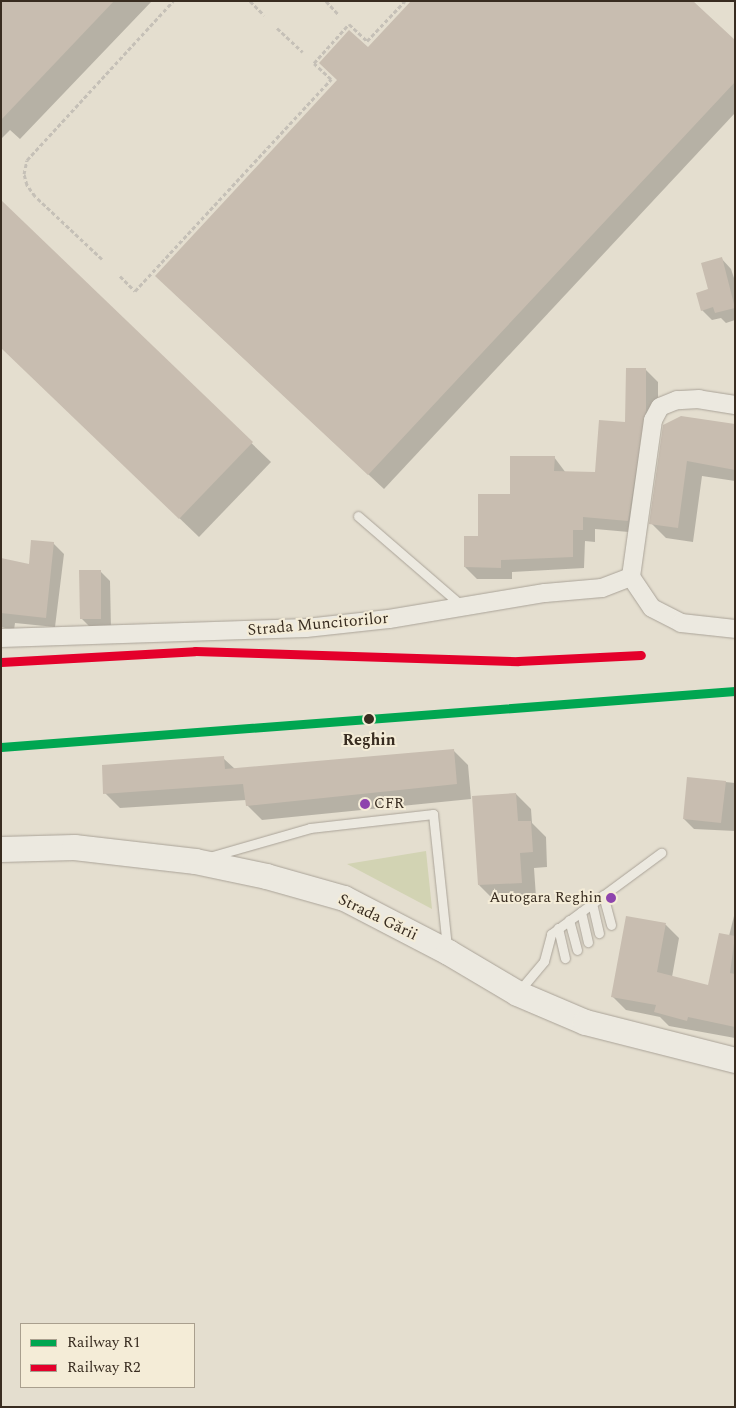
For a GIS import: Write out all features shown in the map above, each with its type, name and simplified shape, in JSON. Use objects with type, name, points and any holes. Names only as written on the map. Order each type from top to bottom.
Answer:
[{"type":"main road","name":"Strada Gării","points":[[1,849],[74,847],[195,861],[266,876],[344,898],[448,952],[517,993],[585,1022],[735,1060]]},
{"type":"street","points":[[735,405],[699,398],[678,400],[660,407],[653,420],[631,576],[652,608],[681,623],[735,629]]},
{"type":"street","name":"Strada Muncitorilor","points":[[1,638],[306,628],[389,619],[461,605],[602,588],[631,576]]},
{"type":"lane","points":[[358,516],[461,605]]},
{"type":"lane","points":[[195,861],[310,828],[433,814],[448,952]]},
{"type":"lane","points":[[517,993],[544,961],[547,940],[558,928],[661,853]]},
{"type":"lane","points":[[603,895],[611,925]]},
{"type":"lane","points":[[592,903],[599,934]]},
{"type":"lane","points":[[581,912],[588,942]]},
{"type":"lane","points":[[569,920],[577,950]]},
{"type":"lane","points":[[558,928],[565,958]]},
{"type":"path","points":[[102,259],[35,196],[27,186],[24,174],[27,160],[173,1]]},
{"type":"path","points":[[250,1],[264,15]]},
{"type":"path","points":[[326,1],[338,14]]},
{"type":"path","points":[[120,276],[135,291],[332,80],[314,63],[333,45],[350,24],[367,41],[405,1]]},
{"type":"path","points":[[277,28],[302,52]]},
{"type":"green space","points":[[426,851],[432,909],[347,864]]},
{"type":"building","points":[[1,1],[114,1],[1,120]]},
{"type":"building","points":[[411,1],[693,1],[735,40],[735,82],[368,475],[155,276],[337,80],[319,63],[349,30],[368,47]]},
{"type":"building","points":[[1,200],[253,442],[179,519],[1,348]]},
{"type":"building","points":[[722,257],[735,308],[715,313],[713,307],[701,311],[696,293],[708,289],[701,263]]},
{"type":"building","points":[[626,368],[646,368],[646,411],[628,521],[583,517],[583,530],[573,530],[573,557],[501,560],[501,568],[464,567],[464,536],[478,536],[478,494],[510,494],[510,456],[555,456],[554,471],[595,472],[599,420],[625,422]]},
{"type":"building","points":[[681,416],[735,424],[735,470],[687,461],[678,528],[649,524],[663,425]]},
{"type":"building","points":[[31,540],[54,542],[46,618],[1,613],[1,558],[29,564]]},
{"type":"building","points":[[79,570],[101,570],[101,619],[80,619]]},
{"type":"building","points":[[454,749],[457,784],[246,806],[243,784],[103,794],[102,765],[224,756],[225,769]]},
{"type":"building","points":[[687,777],[726,781],[721,823],[683,819]]},
{"type":"building","points":[[516,793],[518,821],[531,821],[533,852],[520,853],[522,883],[478,885],[472,796]]},
{"type":"building","points":[[626,916],[666,923],[657,972],[708,985],[719,933],[735,936],[730,973],[735,974],[735,1027],[688,1017],[687,1021],[654,1012],[656,1005],[611,997]]},
{"type":"rail line","name":"R2","points":[[1,662],[195,651],[518,661],[641,655]]},
{"type":"rail line","name":"R1","points":[[1,747],[735,691]]},
{"type":"place","name":"Reghin","points":[[369,719]]},
{"type":"place","name":"CFR","points":[[365,804]]},
{"type":"place","name":"Autogara Reghin","points":[[611,898]]}]
